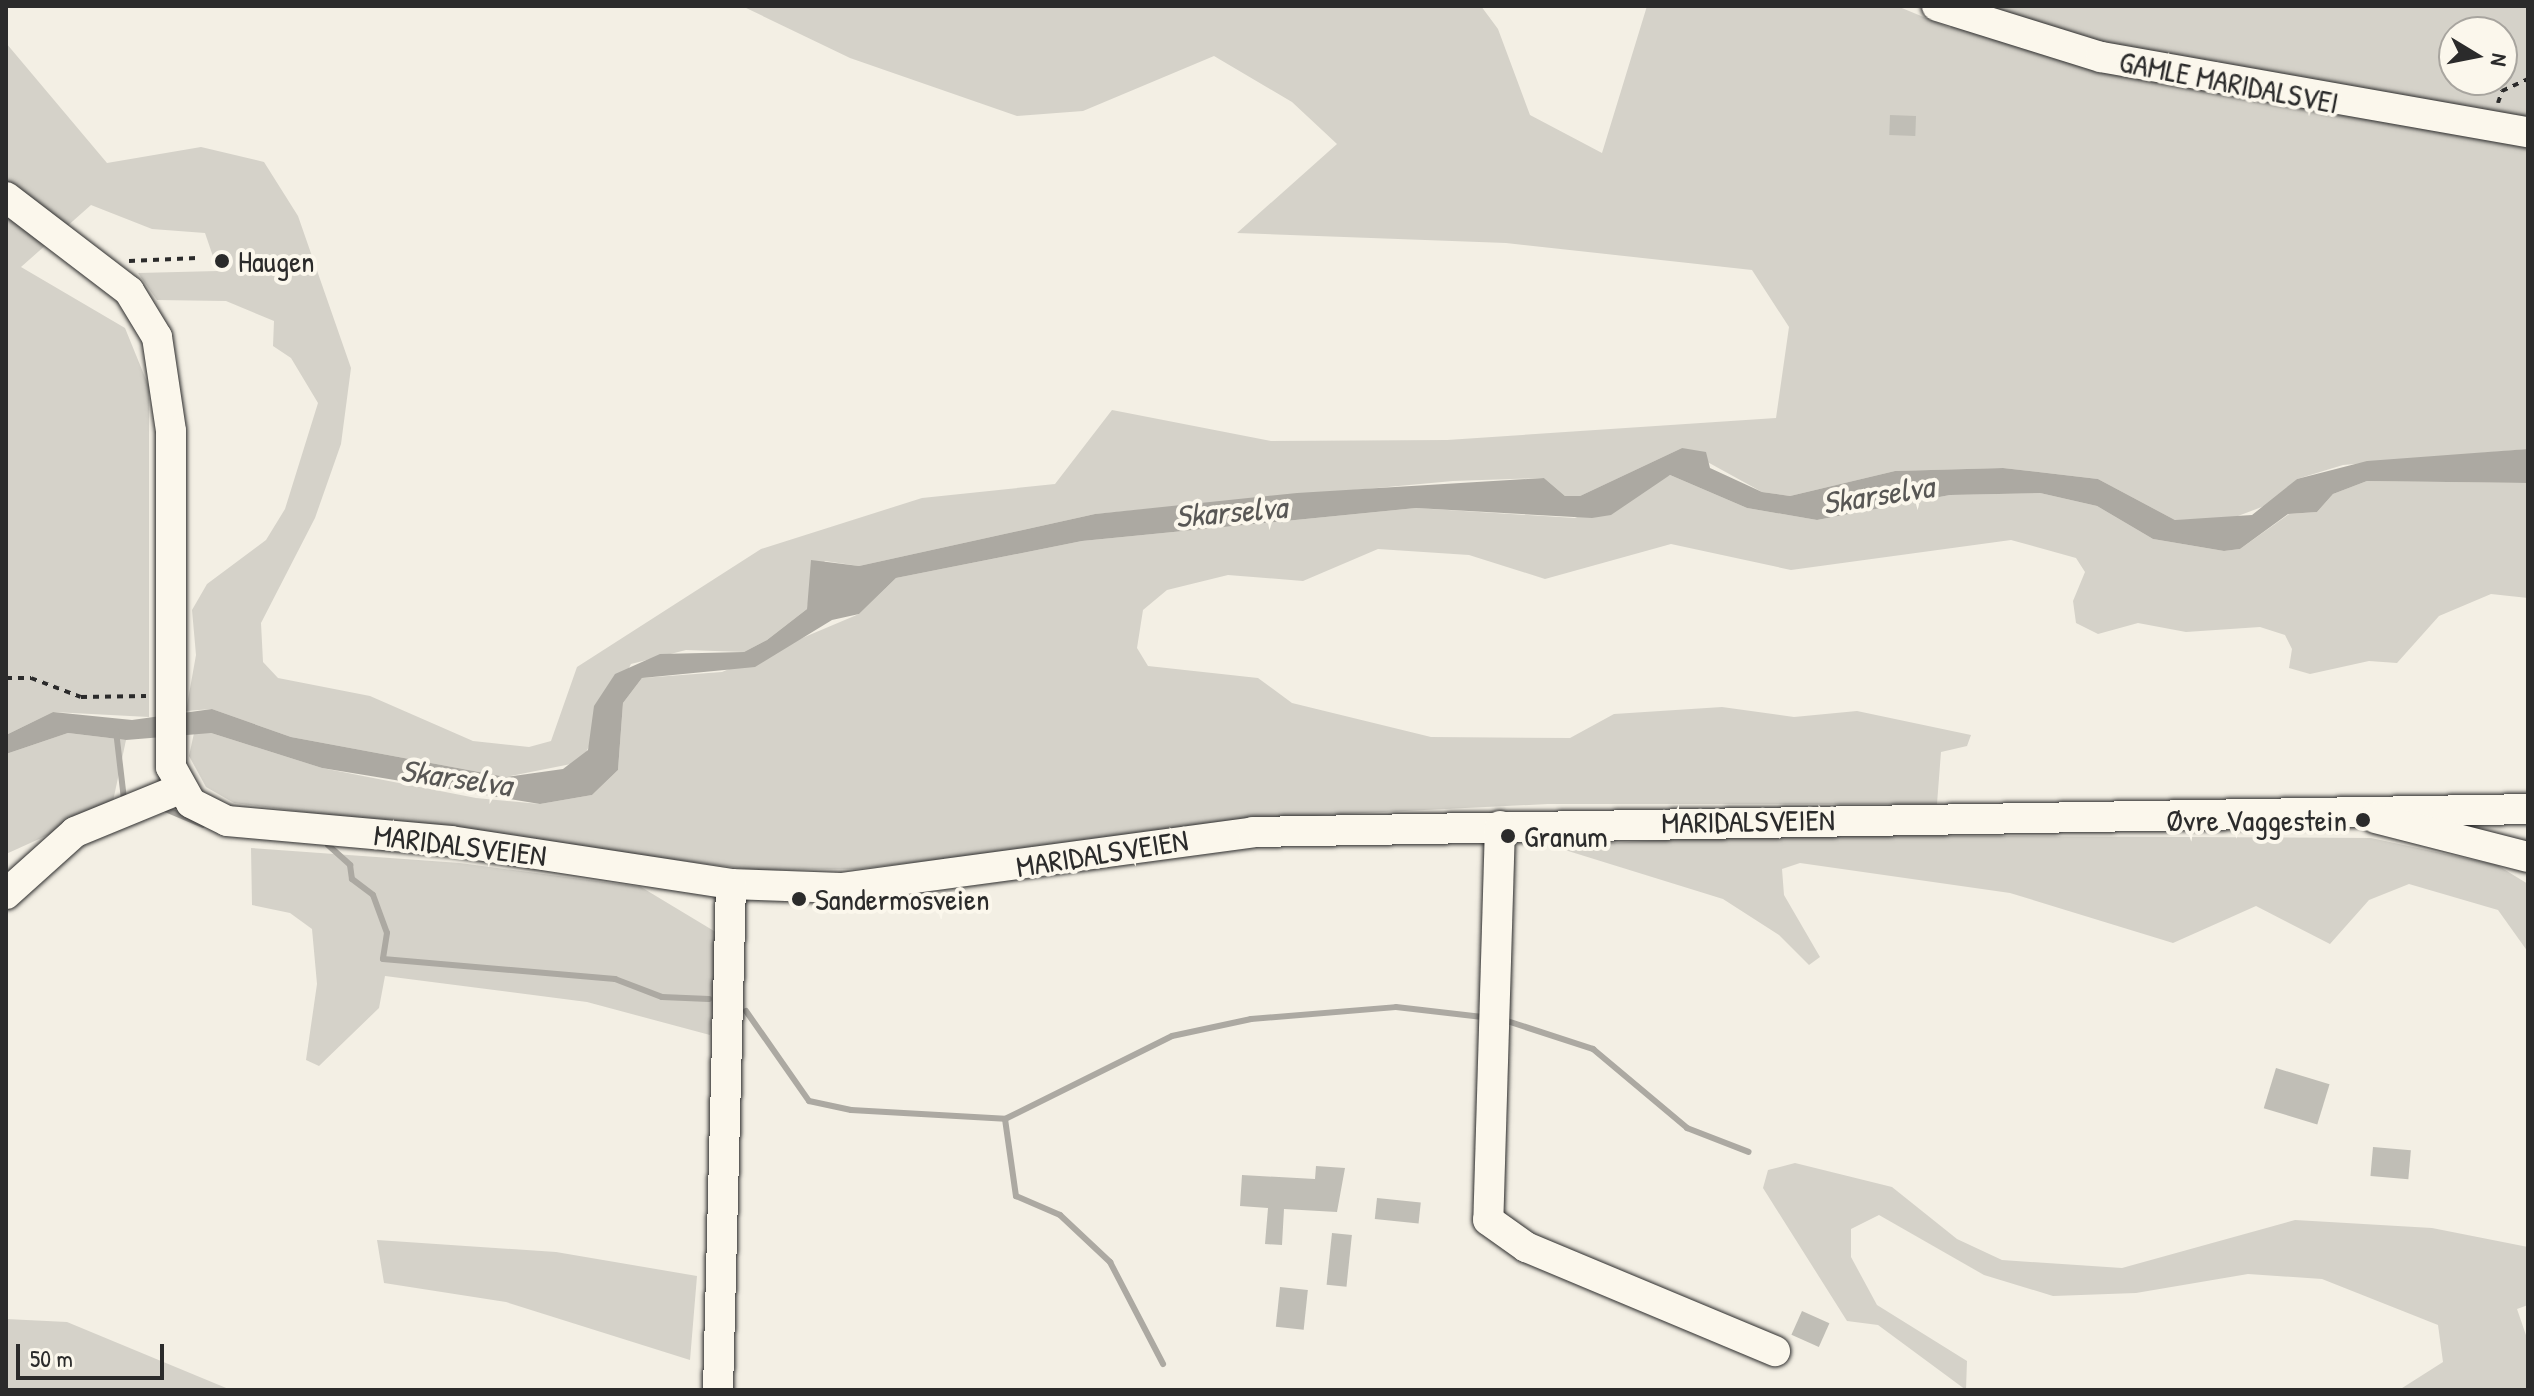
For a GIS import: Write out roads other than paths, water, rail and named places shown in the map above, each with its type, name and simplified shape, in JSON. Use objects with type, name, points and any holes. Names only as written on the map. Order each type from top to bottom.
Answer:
[{"type":"street","name":"GAMLE MARIDALSVEI","points":[[1937,6],[2101,57],[2528,132]]},
{"type":"street","points":[[6,197],[105,271],[145,311],[165,374],[168,746],[180,789],[75,832],[6,894]]},
{"type":"street","name":"MARIDALSVEIEN","points":[[180,789],[202,811],[243,824],[451,841],[731,884],[899,885],[1229,834],[1500,826],[2528,809]]},
{"type":"street","points":[[2369,810],[2398,828],[2528,857]]},
{"type":"street","points":[[1500,826],[1488,1220],[1526,1247],[1775,1351]]},
{"type":"street","points":[[718,1390],[731,884]]},
{"type":"water","name":"Skarselva","points":[[1682,448],[1706,452],[1710,468],[1762,492],[1790,496],[1895,471],[2003,468],[2098,479],[2175,520],[2252,515],[2297,479],[2367,461],[2528,449],[2528,483],[2367,481],[2333,494],[2317,512],[2288,514],[2240,549],[2224,551],[2153,539],[2097,506],[2040,493],[1950,495],[1817,520],[1747,508],[1670,475],[1611,515],[1592,518],[1416,508],[1082,541],[896,578],[859,614],[832,620],[755,667],[642,678],[623,703],[618,770],[592,795],[540,804],[322,768],[211,733],[126,740],[68,733],[6,754],[6,735],[53,712],[132,720],[212,709],[291,737],[506,777],[563,769],[588,750],[594,706],[615,674],[660,654],[744,652],[767,640],[807,609],[811,560],[859,566],[1095,514],[1297,493],[1544,478],[1565,496],[1580,496]]},
{"type":"waterway","points":[[116,731],[124,799]]},
{"type":"waterway","points":[[163,808],[203,825]]},
{"type":"waterway","points":[[328,845],[350,865],[352,879],[373,895],[387,933],[383,959],[615,979],[662,997],[709,999]]},
{"type":"waterway","points":[[746,1011],[809,1101],[851,1110],[1005,1119],[1172,1036],[1251,1019],[1396,1007],[1482,1017]]},
{"type":"waterway","points":[[1504,1020],[1593,1049],[1687,1128],[1749,1152]]},
{"type":"waterway","points":[[1005,1119],[1016,1196],[1060,1215],[1110,1262],[1163,1364]]},
{"type":"place","name":"Haugen","points":[[222,261]]},
{"type":"place","name":"Øvre Vaggestein","points":[[2363,820]]},
{"type":"place","name":"Granum","points":[[1508,836]]},
{"type":"place","name":"Sandermosveien","points":[[799,899]]}]
